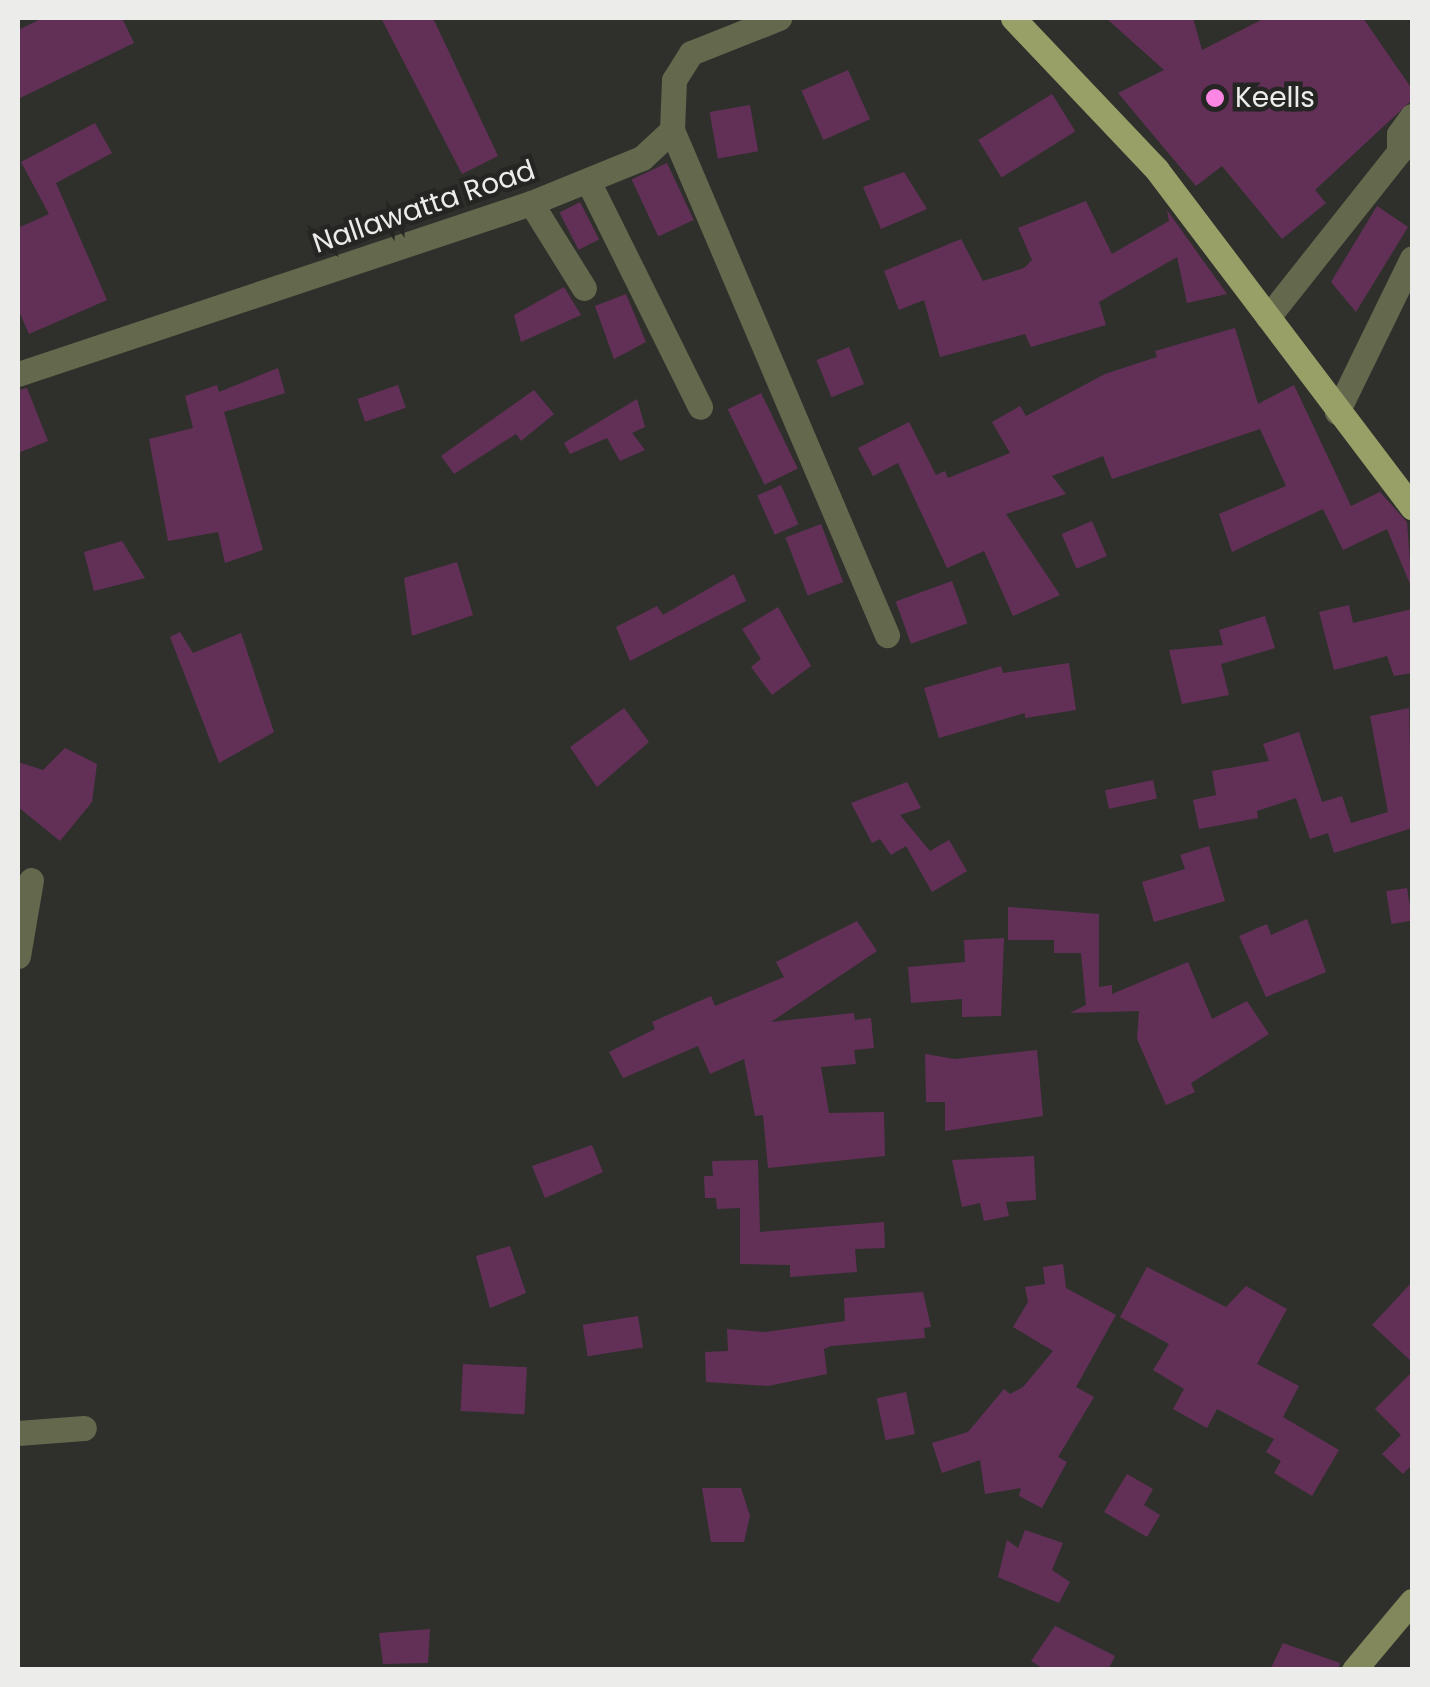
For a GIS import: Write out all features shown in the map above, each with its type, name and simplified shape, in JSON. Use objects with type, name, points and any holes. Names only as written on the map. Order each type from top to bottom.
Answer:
[{"type":"main road","points":[[1013,18],[1157,170],[1336,412],[1412,507]]},
{"type":"street","points":[[779,18],[692,54],[674,80],[672,130],[887,635]]},
{"type":"street","points":[[1268,318],[1399,152],[1399,134],[1412,116]]},
{"type":"street","name":"Nallawatta Road","points":[[18,374],[531,204],[642,158],[672,130]]},
{"type":"street","points":[[588,181],[700,408]]},
{"type":"street","points":[[531,204],[584,288]]},
{"type":"street","points":[[1336,412],[1412,258]]},
{"type":"street","points":[[18,956],[32,880]]},
{"type":"street","points":[[18,1434],[84,1428]]},
{"type":"street","points":[[1354,1670],[1412,1601]]},
{"type":"building","points":[[43,18],[122,18],[134,43],[18,99],[18,30]]},
{"type":"building","points":[[381,18],[433,18],[498,156],[462,174]]},
{"type":"building","name":"Keells","points":[[1106,18],[1193,18],[1202,50],[1265,18],[1363,18],[1412,89],[1412,100],[1315,190],[1326,203],[1282,239],[1222,166],[1196,186],[1118,93],[1164,70]]},
{"type":"building","points":[[848,70],[870,119],[823,140],[801,91]]},
{"type":"building","points":[[1052,94],[1075,131],[1002,177],[978,140]]},
{"type":"building","points":[[750,105],[758,151],[718,158],[710,112]]},
{"type":"building","points":[[95,123],[112,153],[56,183],[107,300],[29,334],[18,309],[18,228],[49,214],[21,162]]},
{"type":"building","points":[[667,163],[694,220],[658,237],[632,179]]},
{"type":"building","points":[[904,172],[927,209],[881,229],[863,187]]},
{"type":"building","points":[[1086,201],[1112,254],[1169,221],[1167,210],[1227,294],[1187,303],[1177,257],[1099,302],[1106,325],[1031,347],[1025,334],[940,357],[924,300],[899,310],[884,271],[961,239],[983,281],[1024,268],[1032,260],[1018,228]]},
{"type":"building","points":[[580,202],[599,239],[579,250],[560,212]]},
{"type":"building","points":[[1377,206],[1408,227],[1356,312],[1331,282]]},
{"type":"building","points":[[564,287],[581,315],[521,342],[514,315]]},
{"type":"building","points":[[626,294],[646,342],[614,359],[595,306]]},
{"type":"building","points":[[1235,328],[1258,404],[1294,385],[1351,506],[1380,492],[1407,522],[1412,589],[1387,529],[1343,550],[1323,509],[1232,552],[1219,514],[1286,486],[1260,429],[1112,479],[1103,456],[1052,476],[1066,494],[1006,514],[1060,595],[1013,616],[984,551],[947,568],[898,463],[873,476],[858,448],[909,422],[936,475],[945,471],[948,478],[1010,453],[992,422],[1020,406],[1026,416],[1105,374],[1157,357],[1155,351]]},
{"type":"building","points":[[849,347],[864,384],[832,397],[817,360]]},
{"type":"building","points":[[278,368],[285,393],[224,412],[263,550],[225,563],[218,532],[168,541],[149,439],[193,428],[185,396],[217,385],[219,392]]},
{"type":"building","points":[[398,385],[406,408],[365,422],[357,399]]},
{"type":"building","points":[[27,388],[48,441],[18,453],[18,390]]},
{"type":"building","points":[[534,390],[554,414],[521,441],[516,434],[454,474],[441,456]]},
{"type":"building","points":[[761,393],[798,468],[765,485],[728,409]]},
{"type":"building","points":[[637,399],[645,427],[632,433],[645,450],[620,461],[607,438],[570,454],[564,443]]},
{"type":"building","points":[[781,485],[798,524],[775,535],[757,496]]},
{"type":"building","points":[[1092,521],[1107,556],[1076,569],[1062,534]]},
{"type":"building","points":[[821,524],[843,582],[808,595],[786,538]]},
{"type":"building","points":[[122,541],[145,578],[94,591],[84,552]]},
{"type":"building","points":[[457,562],[473,615],[412,636],[404,578]]},
{"type":"building","points":[[734,574],[746,601],[630,661],[616,627],[657,606],[663,615]]},
{"type":"building","points":[[952,581],[967,623],[911,644],[896,602]]},
{"type":"building","points":[[1349,605],[1353,623],[1412,609],[1412,673],[1394,676],[1387,656],[1334,670],[1319,612]]},
{"type":"building","points":[[778,607],[811,666],[772,695],[751,667],[761,659],[742,629]]},
{"type":"building","points":[[1265,616],[1275,648],[1221,664],[1229,695],[1182,704],[1169,650],[1223,645],[1219,630]]},
{"type":"building","points":[[180,632],[193,653],[241,633],[274,732],[219,763],[170,637]]},
{"type":"building","points":[[1069,663],[1076,710],[1025,718],[1025,713],[939,738],[924,688],[1001,666],[1003,673]]},
{"type":"building","points":[[624,708],[649,742],[597,787],[570,747]]},
{"type":"building","points":[[1409,708],[1412,828],[1334,853],[1328,833],[1310,839],[1296,798],[1257,811],[1258,818],[1199,829],[1193,800],[1216,795],[1212,771],[1269,761],[1263,744],[1299,732],[1322,802],[1342,796],[1351,823],[1388,812],[1370,716]]},
{"type":"building","points":[[65,748],[97,764],[92,802],[60,841],[18,807],[18,762],[43,770]]},
{"type":"building","points":[[1153,780],[1157,799],[1109,809],[1105,790]]},
{"type":"building","points":[[907,782],[921,808],[900,815],[930,851],[949,840],[967,871],[932,892],[906,846],[891,855],[880,839],[872,843],[851,803]]},
{"type":"building","points":[[1209,846],[1225,901],[1154,922],[1142,882],[1185,869],[1180,855]]},
{"type":"building","points":[[1407,888],[1412,921],[1391,924],[1386,891]]},
{"type":"building","points":[[1008,907],[1099,914],[1099,987],[1112,985],[1112,994],[1188,962],[1212,1019],[1247,1001],[1269,1034],[1191,1083],[1195,1092],[1166,1105],[1137,1039],[1139,1011],[1070,1013],[1086,1005],[1081,953],[1054,953],[1054,940],[1008,940]]},
{"type":"building","points":[[1307,919],[1326,972],[1266,997],[1239,936],[1267,924],[1271,935]]},
{"type":"building","points":[[857,921],[877,951],[771,1022],[854,1013],[855,1020],[871,1018],[874,1048],[854,1050],[856,1064],[821,1067],[829,1113],[884,1112],[885,1156],[768,1168],[763,1115],[755,1116],[744,1059],[710,1074],[698,1046],[623,1078],[609,1052],[655,1029],[652,1022],[711,996],[715,1006],[784,977],[776,962]]},
{"type":"building","points":[[1004,938],[1001,1016],[962,1017],[962,999],[911,1003],[908,967],[965,962],[964,940]]},
{"type":"building","points":[[1037,1050],[1043,1116],[945,1131],[945,1102],[926,1102],[925,1054],[955,1059]]},
{"type":"building","points":[[592,1145],[603,1172],[545,1198],[532,1166]]},
{"type":"building","points":[[1034,1156],[1036,1200],[1006,1202],[1009,1216],[984,1221],[980,1203],[962,1207],[952,1160]]},
{"type":"building","points":[[758,1160],[760,1232],[884,1222],[885,1248],[855,1249],[857,1272],[790,1277],[790,1265],[740,1264],[740,1208],[717,1209],[716,1198],[705,1198],[704,1176],[713,1176],[712,1161]]},
{"type":"building","points":[[510,1246],[526,1293],[490,1308],[476,1256]]},
{"type":"building","points":[[1063,1264],[1066,1288],[1116,1315],[1076,1387],[1094,1397],[1058,1457],[1067,1462],[1042,1508],[1019,1496],[1021,1488],[985,1494],[980,1460],[942,1473],[932,1443],[968,1432],[1004,1389],[1010,1394],[1023,1387],[1053,1351],[1013,1327],[1028,1302],[1025,1287],[1045,1284],[1043,1267]]},
{"type":"building","points":[[1147,1267],[1226,1307],[1246,1286],[1287,1309],[1257,1364],[1299,1386],[1283,1417],[1339,1450],[1312,1496],[1274,1473],[1281,1461],[1266,1452],[1274,1439],[1217,1409],[1207,1428],[1173,1409],[1184,1389],[1153,1370],[1169,1344],[1120,1317]]},
{"type":"building","points":[[1412,1282],[1412,1362],[1372,1325]]},
{"type":"building","points":[[923,1292],[931,1327],[924,1328],[925,1338],[831,1346],[824,1349],[827,1374],[768,1386],[706,1382],[705,1352],[728,1351],[727,1329],[765,1332],[845,1321],[844,1298]]},
{"type":"building","points":[[638,1316],[643,1348],[588,1356],[583,1325]]},
{"type":"building","points":[[463,1364],[527,1367],[524,1414],[461,1411]]},
{"type":"building","points":[[1412,1372],[1412,1465],[1403,1474],[1382,1454],[1401,1435],[1375,1409]]},
{"type":"building","points":[[906,1392],[915,1434],[886,1440],[877,1398]]},
{"type":"building","points":[[1127,1474],[1153,1489],[1144,1505],[1160,1515],[1147,1537],[1104,1512]]},
{"type":"building","points":[[702,1488],[741,1488],[750,1516],[744,1542],[711,1542]]},
{"type":"building","points":[[1025,1530],[1063,1543],[1052,1570],[1070,1582],[1059,1603],[998,1577],[1007,1540],[1018,1548]]},
{"type":"building","points":[[1055,1626],[1115,1656],[1108,1670],[1045,1670],[1031,1661]]},
{"type":"building","points":[[430,1629],[428,1663],[383,1664],[379,1633]]},
{"type":"building","points":[[1283,1643],[1340,1663],[1338,1670],[1270,1670]]},
{"type":"place","name":"Keells","points":[[1215,98]]}]
